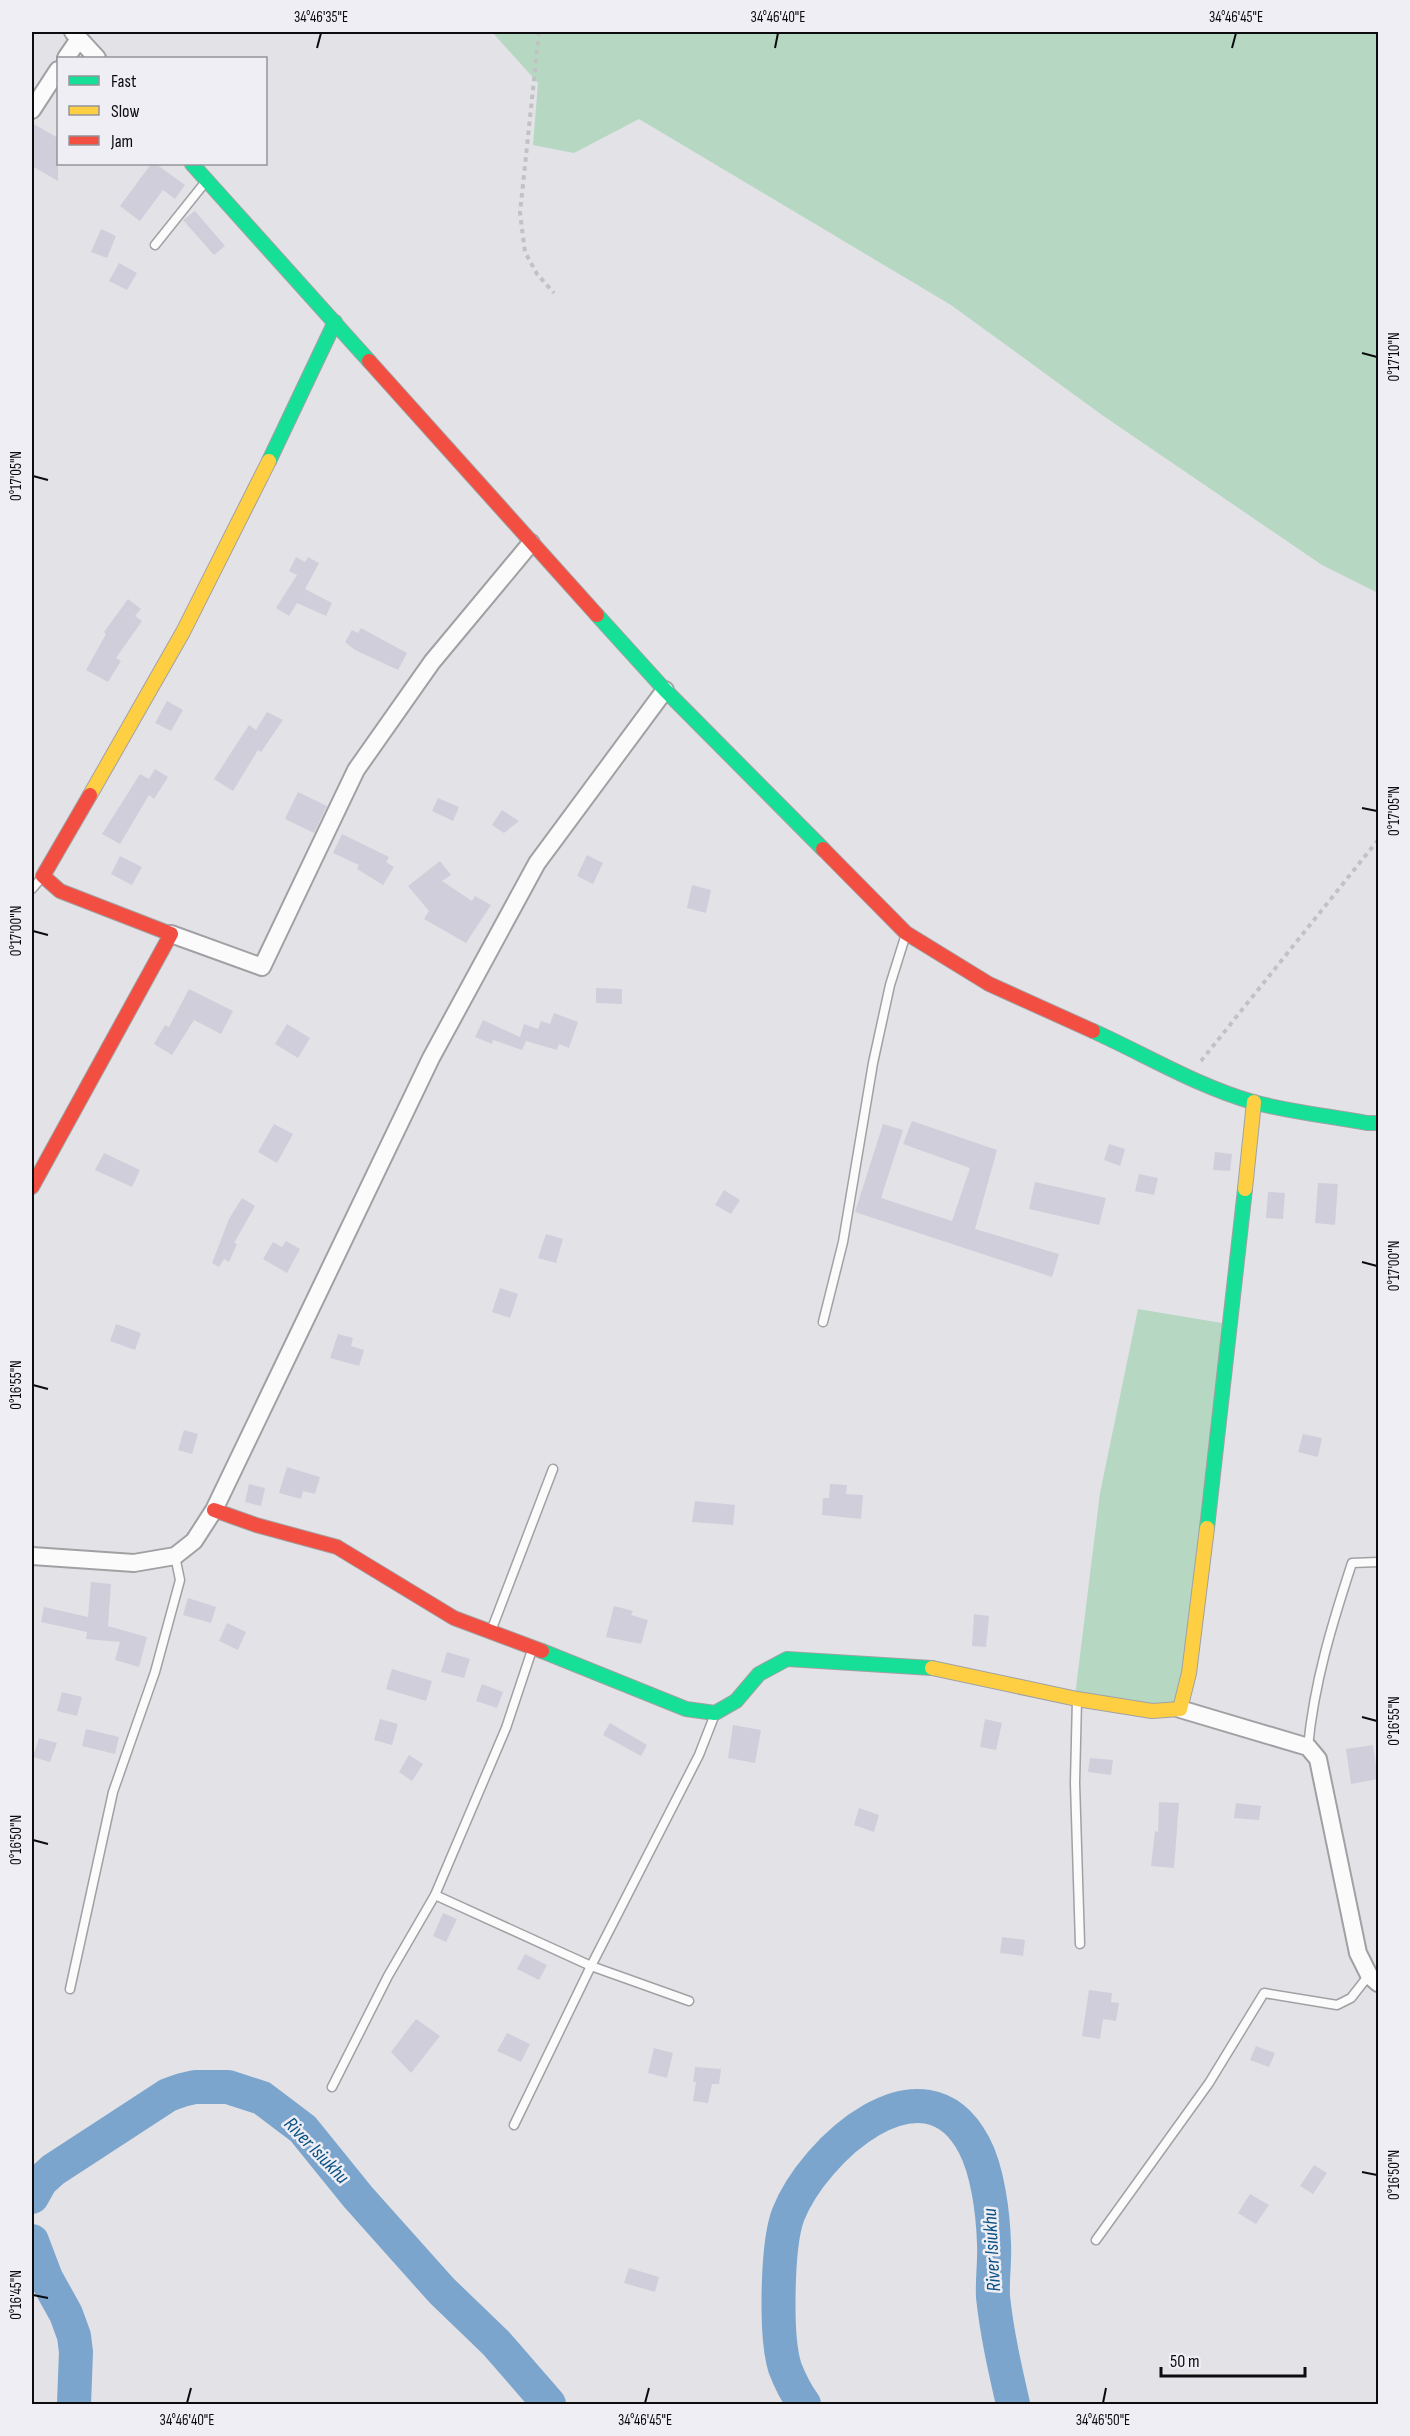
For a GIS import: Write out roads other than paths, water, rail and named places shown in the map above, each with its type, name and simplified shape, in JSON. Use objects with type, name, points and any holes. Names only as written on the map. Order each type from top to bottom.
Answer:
[{"type":"street","points":[[66,57],[76,35],[96,57]]},
{"type":"street","points":[[32,110],[57,72]]},
{"type":"street","points":[[193,165],[665,690],[906,933],[989,984],[1135,1050],[1187,1078],[1254,1102],[1367,1123],[1378,1123]]},
{"type":"street","points":[[335,322],[242,519],[189,622],[43,876],[60,891],[262,967],[356,770],[432,662],[531,543]]},
{"type":"street","points":[[32,1556],[134,1563],[175,1556],[194,1541],[214,1510],[431,1058],[537,863],[665,690]]},
{"type":"street","points":[[32,1187],[171,934]]},
{"type":"street","points":[[1180,1709],[1189,1673],[1224,1390],[1254,1102]]},
{"type":"street","points":[[214,1510],[256,1525],[337,1546],[454,1618],[534,1647],[686,1709],[715,1713],[736,1701],[759,1674],[787,1659],[935,1668],[1077,1699],[1152,1711],[1180,1709],[1308,1747],[1318,1759],[1358,1953],[1374,1979]]},
{"type":"lane","points":[[155,245],[207,180]]},
{"type":"lane","points":[[32,889],[43,876]]},
{"type":"lane","points":[[823,1322],[843,1242],[873,1063],[890,985],[906,933]]},
{"type":"lane","points":[[491,1631],[554,1469]]},
{"type":"lane","points":[[70,1989],[113,1792],[155,1672],[180,1580],[175,1556]]},
{"type":"lane","points":[[1308,1747],[1312,1706],[1327,1641],[1352,1563],[1378,1562]]},
{"type":"lane","points":[[332,2087],[388,1976],[435,1895],[506,1728],[534,1647]]},
{"type":"lane","points":[[1077,1699],[1075,1783],[1080,1944]]},
{"type":"lane","points":[[514,2125],[591,1966],[699,1755],[715,1713]]},
{"type":"lane","points":[[435,1895],[591,1966],[689,2001]]},
{"type":"lane","points":[[1096,2240],[1209,2083],[1264,1993],[1337,2005],[1351,1998],[1374,1979]]},
{"type":"waterway","name":"River Isiukhu","points":[[32,2197],[41,2181],[53,2170],[168,2095],[195,2087],[228,2087],[262,2098],[303,2129],[358,2197],[442,2291],[496,2343],[549,2404]]},
{"type":"waterway","name":"River Isiukhu","points":[[804,2404],[785,2368],[780,2335],[781,2247],[788,2215],[801,2189],[821,2163],[845,2139],[872,2120],[900,2108],[927,2107],[953,2118],[974,2145],[983,2167],[992,2219],[995,2311],[1013,2404]]},
{"type":"waterway","name":"River Isiukhu","points":[[32,2241],[46,2278],[66,2314],[74,2336],[76,2352],[74,2404]]}]
